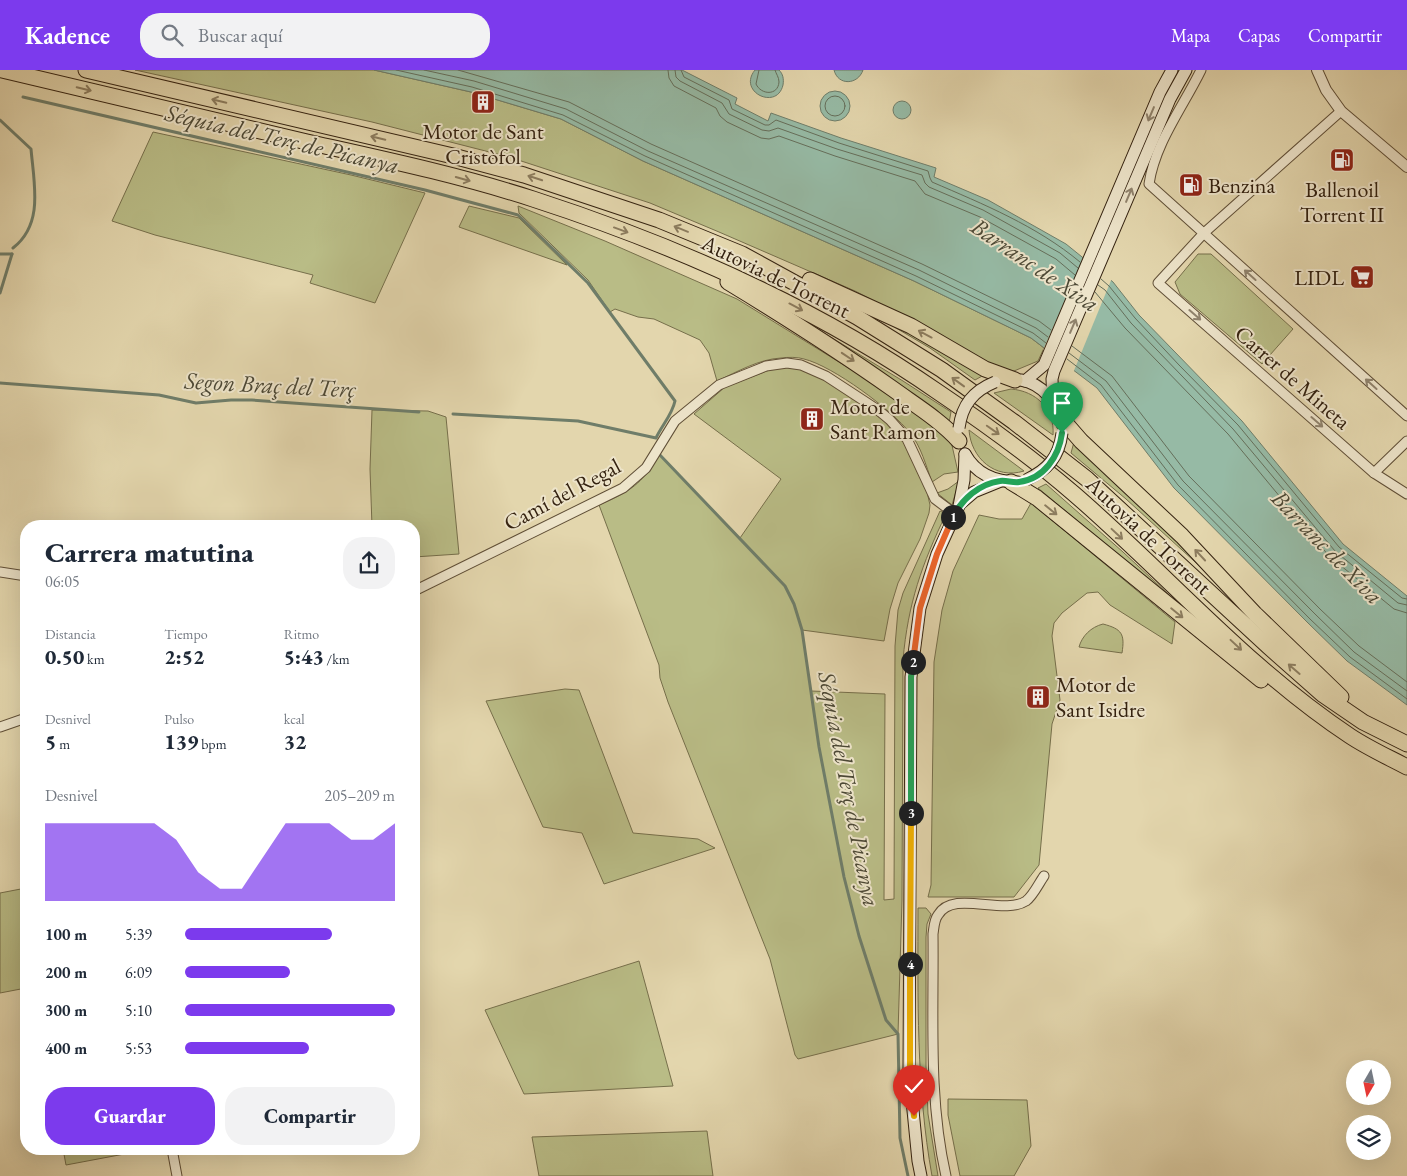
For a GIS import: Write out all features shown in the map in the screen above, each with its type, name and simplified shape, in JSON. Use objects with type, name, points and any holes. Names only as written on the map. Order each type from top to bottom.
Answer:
[{"type":"highway","name":"Autovia de Torrent","points":[[2,70],[446,174],[576,214],[634,235],[746,281],[848,335],[933,388],[995,432],[1073,494],[1258,665],[1314,711],[1354,739],[1407,766]]},
{"type":"highway","name":"Autovia de Torrent","points":[[86,70],[524,174],[659,220],[742,254],[857,316],[942,370],[1014,422],[1087,479],[1268,647],[1322,694],[1363,722],[1407,744]]},
{"type":"highway","points":[[742,254],[769,262],[869,307],[937,340],[985,369],[1020,380]]},
{"type":"highway","points":[[688,258],[849,357],[916,405],[961,441]]},
{"type":"highway","points":[[1061,418],[1081,440],[1182,536],[1255,614],[1335,693],[1366,715],[1407,736]]},
{"type":"highway","points":[[1013,481],[1037,498],[1308,718],[1350,746],[1407,776]]},
{"type":"main road","points":[[1105,237],[1160,92],[1172,70]]},
{"type":"main road","points":[[1053,402],[1052,379],[1049,368],[1105,237],[1170,99],[1186,70]]},
{"type":"main road","points":[[921,1176],[910,1070],[911,677],[920,608],[937,554],[957,510],[964,480],[961,441],[963,411],[970,399],[981,389],[995,382],[1020,380],[1049,368]]},
{"type":"main road","points":[[957,510],[974,492],[1042,472],[1054,459],[1058,451],[1062,433],[1061,418],[1053,402],[1045,392],[1020,380]]},
{"type":"main road","points":[[961,441],[969,461],[980,472],[987,476],[1013,481]]},
{"type":"street","points":[[1201,70],[1173,118],[1150,173],[1148,184],[1407,416]]},
{"type":"street","points":[[1316,70],[1326,90],[1341,110],[1407,167]]},
{"type":"street","points":[[1320,70],[1326,90]]},
{"type":"street","points":[[1204,233],[1341,110]]},
{"type":"street","name":"Carrer de Mineta","points":[[1204,233],[1158,283],[1374,473],[1407,494]]},
{"type":"street","name":"Camí del Regal","points":[[420,588],[623,488],[646,468],[675,421],[719,385],[766,366],[786,363],[801,365],[826,376],[890,420],[907,439],[936,499],[957,510]]},
{"type":"street","points":[[1374,473],[1407,441]]},
{"type":"street","points":[[0,572],[20,575]]},
{"type":"street","points":[[0,727],[20,720]]},
{"type":"street","points":[[946,1176],[941,1152],[934,1088],[933,934],[936,917],[941,910],[953,904],[1015,905],[1028,900],[1044,876]]},
{"type":"street","points":[[173,1155],[177,1176]]},
{"type":"shaded area","points":[[135,70],[374,70],[471,92],[561,119],[643,161],[914,281],[1031,338],[1044,348],[1038,361],[1014,371],[997,368],[937,333],[855,291],[650,203],[509,157],[372,122]]},
{"type":"shaded area","points":[[153,132],[425,193],[375,303],[310,283],[313,275],[155,235],[112,221]]},
{"type":"shaded area","points":[[469,206],[519,218],[567,265],[459,227]]},
{"type":"shaded area","points":[[518,206],[605,241],[737,299],[886,391],[951,441],[958,472],[944,474],[932,482],[923,456],[910,433],[876,401],[846,379],[816,363],[787,357],[773,359],[748,366],[717,381],[709,353],[700,340],[654,319],[638,317],[615,309],[610,312],[588,280],[519,213]]},
{"type":"shaded area","points":[[1198,254],[1211,254],[1293,329],[1262,364],[1180,294],[1175,282]]},
{"type":"shaded area","points":[[862,308],[889,320],[984,375],[975,380],[930,348]]},
{"type":"shaded area","points":[[819,330],[951,412],[949,423]]},
{"type":"shaded area","points":[[780,366],[796,366],[810,372],[854,398],[884,421],[902,439],[927,492],[930,505],[920,539],[898,583],[890,609],[884,641],[802,630],[811,691],[885,694],[884,900],[894,899],[895,646],[898,610],[903,593],[940,511],[946,514],[917,584],[908,620],[903,660],[902,900],[898,1034],[798,1059],[795,1055],[770,959],[668,702],[660,678],[659,665],[599,505],[634,486],[647,473],[659,454],[740,538],[781,479],[694,414],[725,387]]},
{"type":"shaded area","points":[[1011,389],[1028,393],[1042,403],[1051,417],[1053,435],[994,393]]},
{"type":"shaded area","points":[[372,410],[428,411],[446,417],[459,554],[420,557],[420,520],[372,520],[370,469]]},
{"type":"shaded area","points":[[969,430],[1024,471],[1003,472],[986,464],[974,449]]},
{"type":"shaded area","points":[[1074,442],[1106,471],[1227,591],[1126,499],[1071,453]]},
{"type":"shaded area","points":[[959,481],[952,505],[937,493],[948,489]]},
{"type":"shaded area","points":[[1046,484],[1123,552],[1195,619],[1038,488]]},
{"type":"shaded area","points":[[1031,503],[1175,622],[1172,644],[1110,605],[1098,592],[1087,593],[1062,613],[1054,623],[1052,636],[1060,700],[1052,724],[1039,865],[1014,897],[928,897],[931,885],[934,662],[942,610],[953,571],[979,515],[999,519],[1022,519]]},
{"type":"shaded area","points":[[1103,624],[1121,633],[1123,641],[1122,653],[1079,647],[1082,639],[1088,632]]},
{"type":"shaded area","points":[[565,689],[579,690],[633,833],[698,839],[715,848],[604,884],[582,833],[543,827],[486,701]]},
{"type":"shaded area","points":[[20,889],[20,989],[0,993],[0,893]]},
{"type":"shaded area","points":[[918,908],[926,908],[931,914],[927,924],[926,937],[926,1066],[928,1114],[938,1176],[932,1176],[923,1109],[918,1009]]},
{"type":"shaded area","points":[[639,961],[673,1086],[524,1094],[485,1010]]},
{"type":"shaded area","points":[[948,1099],[1027,1100],[1031,1146],[1014,1176],[960,1176],[948,1115]]},
{"type":"shaded area","points":[[707,1131],[713,1176],[539,1176],[532,1137]]},
{"type":"shaded area","points":[[64,1155],[119,1155],[66,1165]]},
{"type":"water","name":"Barranc de Xiva","points":[[374,70],[682,70],[737,98],[735,104],[768,121],[771,113],[841,138],[936,168],[934,177],[988,200],[1066,244],[1113,282],[1139,315],[1242,421],[1343,544],[1407,596],[1407,705],[1347,661],[1307,622],[1174,488],[1097,388],[1031,338],[914,281],[643,161],[561,119],[471,92]]},
{"type":"water","points":[[755,70],[779,70],[782,75],[783,85],[779,93],[774,97],[767,97],[760,96],[754,91],[751,85],[751,78]]},
{"type":"water","points":[[834,70],[863,70],[857,79],[848,82],[840,79]]},
{"type":"water","points":[[835,91],[841,92],[849,100],[849,112],[841,120],[835,121],[829,120],[821,112],[820,106],[821,100],[829,92]]},
{"type":"water","points":[[902,101],[908,104],[911,110],[908,116],[902,119],[896,116],[893,110],[896,104]]},
{"type":"pier","points":[[1085,256],[1112,278],[1073,373],[1043,350]]},
{"type":"waterway","name":"Séquia del Terç de Picanya","points":[[23,97],[425,190],[518,215],[588,283],[675,401],[672,411],[656,438],[578,421],[453,414]]},
{"type":"waterway","points":[[0,120],[31,149],[34,176],[35,203],[33,215],[23,238],[13,248]]},
{"type":"waterway","points":[[0,254],[12,254]]},
{"type":"waterway","points":[[0,293],[12,254]]},
{"type":"waterway","name":"Segon Braç del Terç","points":[[0,383],[159,395],[196,403],[252,400],[419,412]]},
{"type":"waterway","name":"Séquia del Terç de Picanya","points":[[659,454],[785,586],[794,604],[802,630],[819,747],[844,877],[859,936],[886,1020],[898,1034],[900,1138],[908,1176]]},
{"type":"place","name":"Motor de Sant Cristòfol","points":[[483,102]]},
{"type":"place","name":"Ballenoil Torrent II","points":[[1342,160]]},
{"type":"place","name":"Benzina","points":[[1191,185]]},
{"type":"place","name":"LIDL","points":[[1362,277]]},
{"type":"place","name":"Motor de Sant Ramon","points":[[812,419]]},
{"type":"place","name":"Motor de Sant Isidre","points":[[1038,697]]},
{"type":"route","points":[[914,1116],[910,1070],[911,677],[920,608],[937,554],[959,506],[968,496],[990,484],[1001,481],[1020,482],[1042,472],[1054,459],[1061,442],[1062,433]]}]
